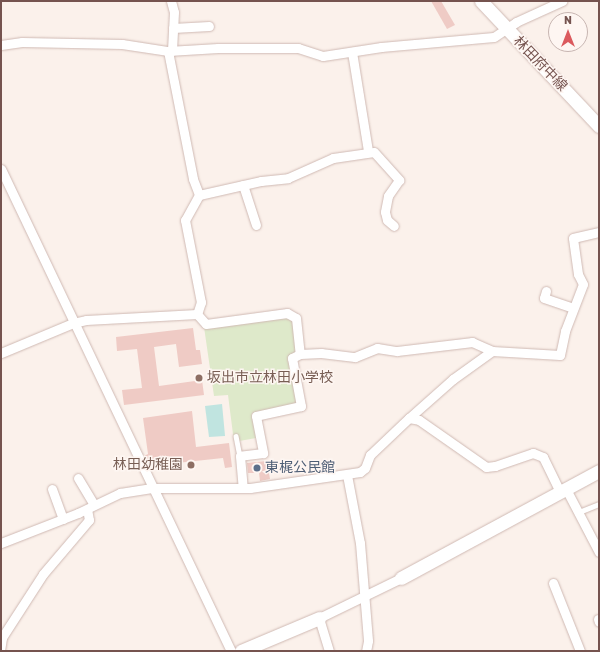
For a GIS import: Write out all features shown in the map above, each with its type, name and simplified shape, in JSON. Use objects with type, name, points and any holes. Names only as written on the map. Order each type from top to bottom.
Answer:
[{"type":"street","points":[[171,1],[174,28],[170,51],[193,179],[199,195]]},
{"type":"street","name":"林田府中線","points":[[481,1],[599,126]]},
{"type":"street","points":[[1,45],[22,42],[122,44],[170,51],[298,48],[323,56],[494,36],[542,6],[562,1]]},
{"type":"street","points":[[174,28],[208,26]]},
{"type":"street","points":[[352,52],[368,151]]},
{"type":"street","points":[[197,314],[201,302],[185,220],[199,195],[243,185],[288,178],[333,158],[368,151],[379,155],[399,180],[388,196],[385,212],[387,220],[394,226]]},
{"type":"street","points":[[1,169],[73,323],[231,651]]},
{"type":"street","points":[[243,185],[256,225]]},
{"type":"street","points":[[243,488],[240,456],[263,453],[256,416],[301,406],[292,358],[300,354],[313,352],[355,357],[377,348],[397,351],[472,342],[492,351],[560,355],[573,308],[583,284],[578,274],[572,238],[599,232]]},
{"type":"street","points":[[546,291],[544,298],[573,308]]},
{"type":"street","points":[[1,353],[73,323],[197,314]]},
{"type":"street","points":[[197,314],[206,324],[291,314],[296,318],[300,354]]},
{"type":"street","points":[[1,542],[63,519],[120,493],[152,488],[243,488],[347,475],[365,468],[370,455],[409,418],[453,379],[492,351]]},
{"type":"street","points":[[409,418],[419,420],[486,467],[495,466],[533,453],[543,457],[563,491],[579,512],[599,552]]},
{"type":"street","points":[[241,651],[320,618],[402,578],[599,471]]},
{"type":"street","points":[[347,475],[355,507],[368,641],[366,651]]},
{"type":"street","points":[[3,636],[43,574],[89,520],[91,507],[78,478]]},
{"type":"street","points":[[52,489],[63,519]]},
{"type":"street","points":[[553,583],[580,651]]},
{"type":"street","points":[[320,618],[329,651]]},
{"type":"lane","points":[[236,436],[240,456]]},
{"type":"lane","points":[[579,512],[599,504]]},
{"type":"lane","points":[[2,651],[3,636]]},
{"type":"green space","points":[[288,316],[293,319],[297,351],[290,357],[299,398],[294,405],[252,413],[256,438],[234,442],[228,395],[214,396],[204,327]]},
{"type":"water","points":[[222,404],[225,436],[209,437],[205,406]]},
{"type":"building","points":[[431,1],[441,1],[455,25],[447,29]]},
{"type":"building","points":[[193,328],[196,350],[200,350],[202,364],[179,367],[176,344],[154,347],[159,386],[202,380],[204,395],[124,405],[122,390],[142,388],[137,349],[117,351],[116,337]]},
{"type":"building","points":[[192,411],[196,447],[229,443],[232,467],[225,468],[223,458],[149,466],[144,456],[148,454],[143,418]]},
{"type":"building","name":"東梶公民館","points":[[267,461],[270,479],[260,481],[259,473],[248,473],[247,463]]},
{"type":"place","name":"坂出市立林田小学校","points":[[199,378]]},
{"type":"place","name":"林田幼稚園","points":[[191,465]]},
{"type":"place","name":"東梶公民館","points":[[257,468]]}]
